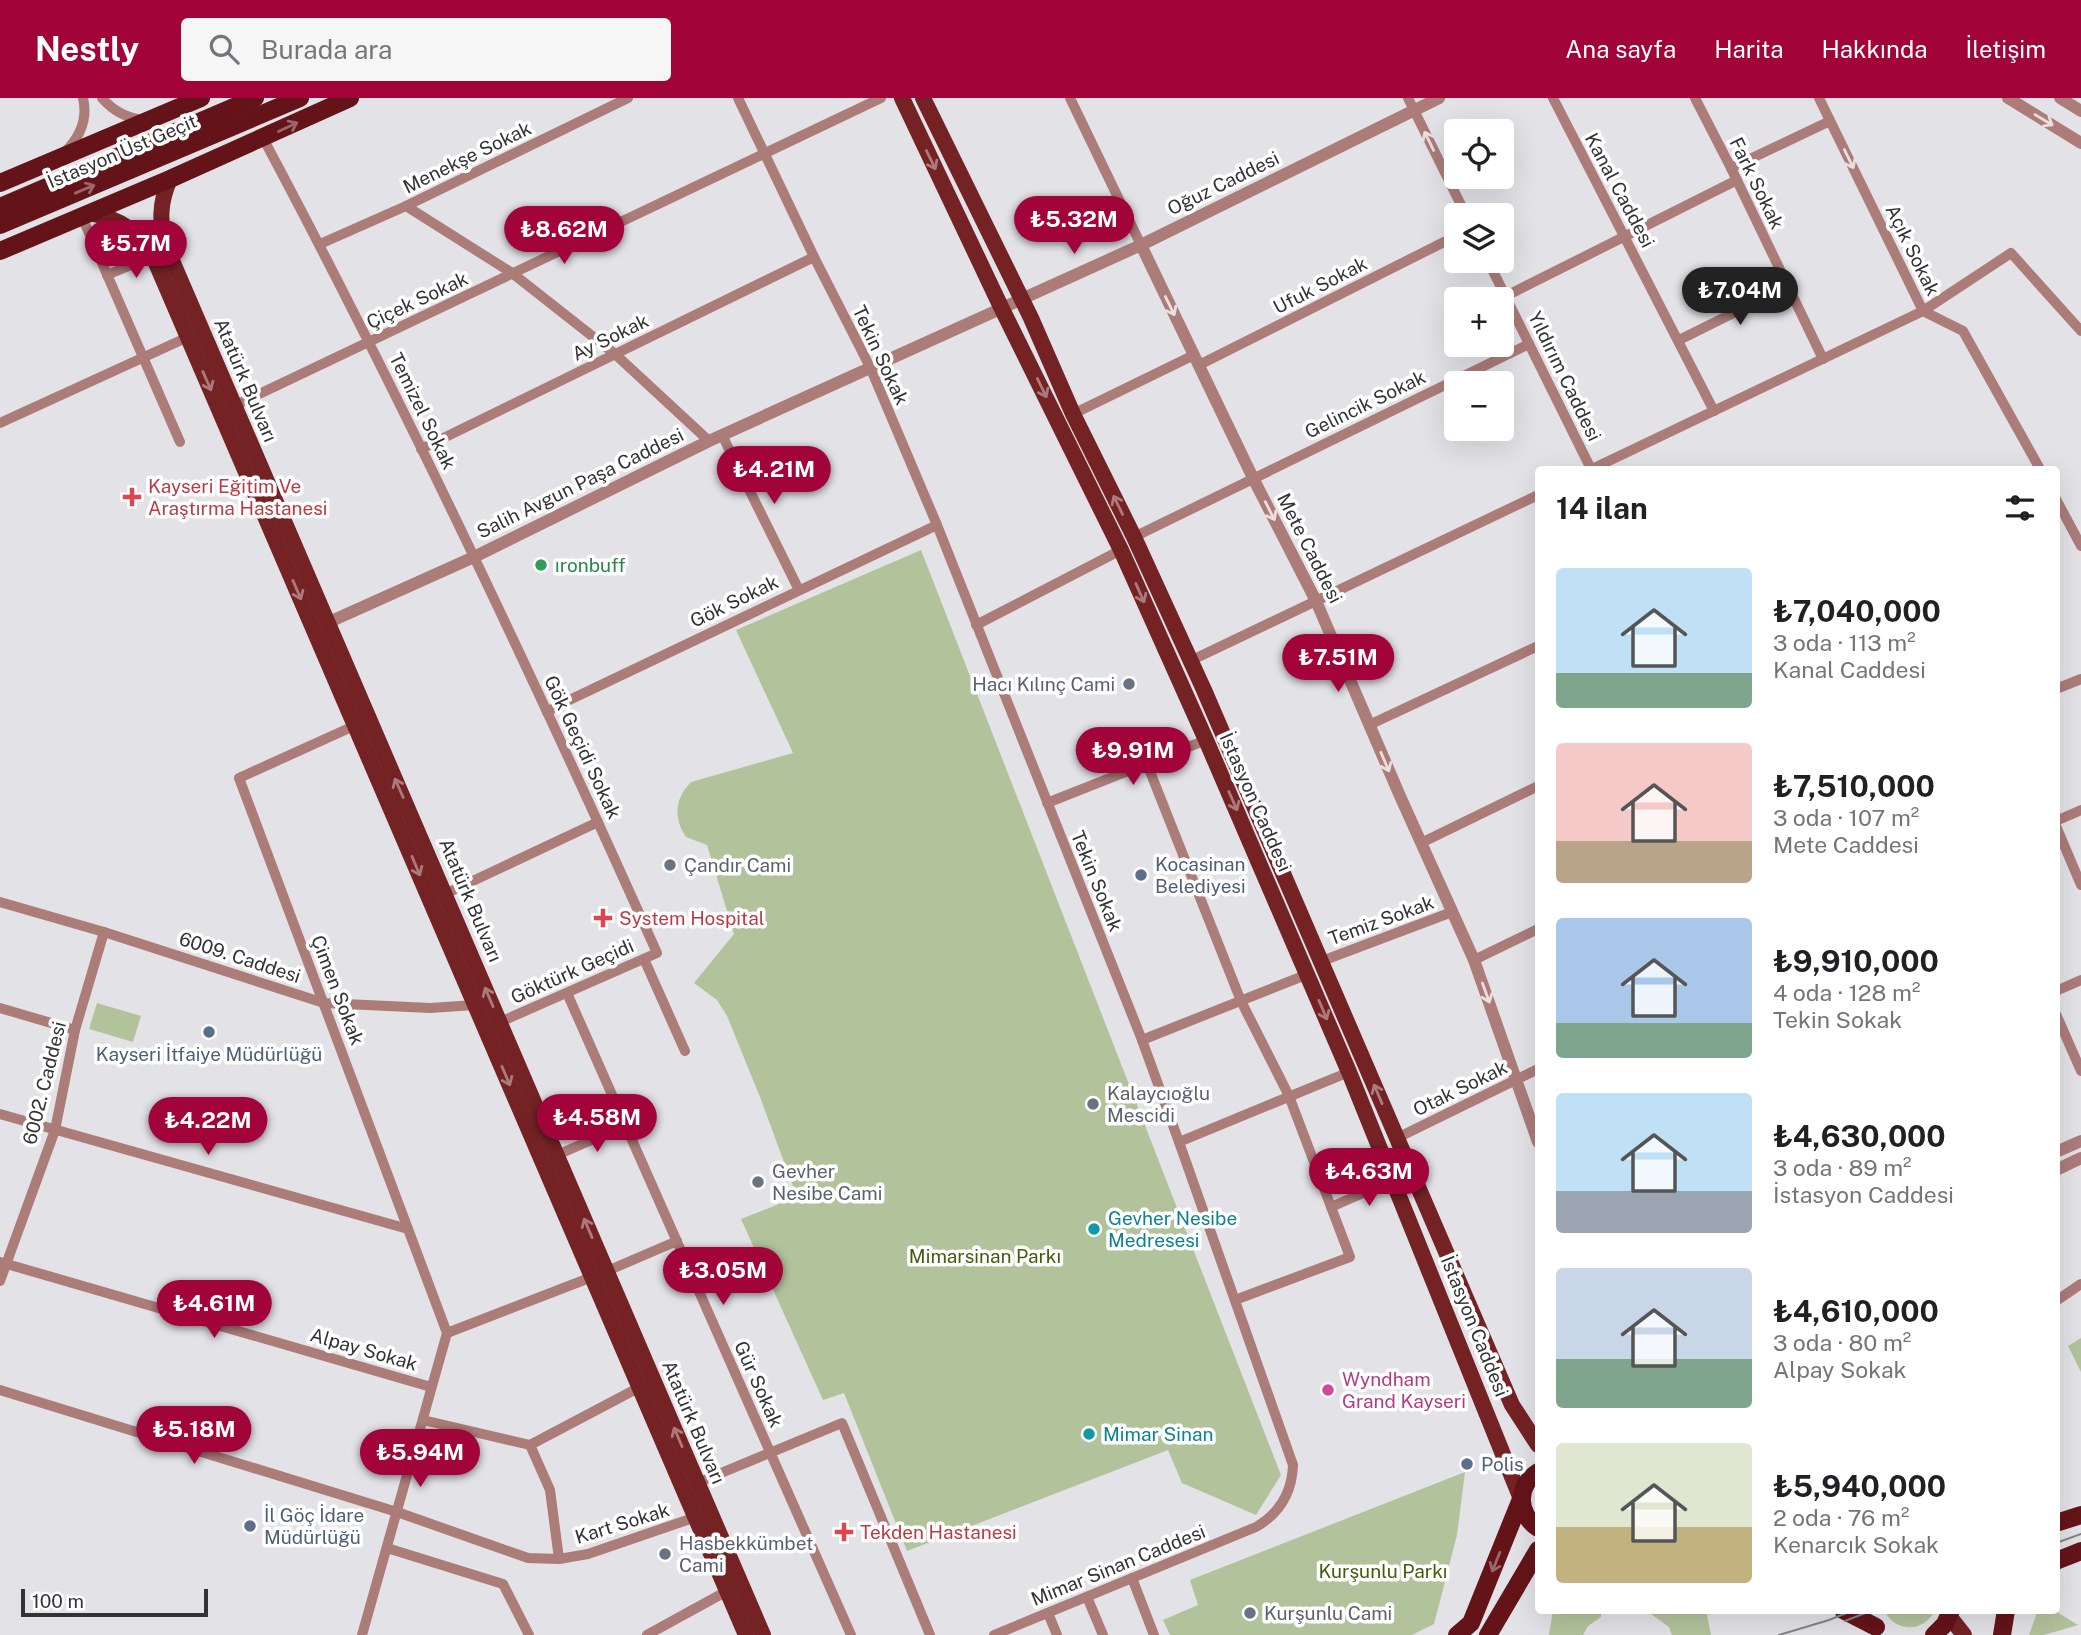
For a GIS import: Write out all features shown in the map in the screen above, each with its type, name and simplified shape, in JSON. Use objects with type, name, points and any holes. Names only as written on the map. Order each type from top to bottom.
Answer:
[{"type":"highway","points":[[1,182],[201,98]]},
{"type":"highway","points":[[201,98],[190,114],[192,135],[200,146],[212,152],[233,151]]},
{"type":"highway","name":"İstasyon Üst Geçit","points":[[0,207],[255,98]]},
{"type":"highway","name":"İstasyon Üst Geçit","points":[[0,225],[300,98]]},
{"type":"highway","points":[[0,251],[170,179],[350,98]]},
{"type":"highway","points":[[148,120],[170,125],[183,142],[183,163],[170,179]]},
{"type":"highway","points":[[59,158],[48,176],[51,197],[59,207],[71,214],[86,215]]},
{"type":"highway","points":[[1,182],[11,181],[25,186],[31,190],[38,203],[38,223],[24,241]]},
{"type":"highway","points":[[1457,1635],[1471,1623],[1525,1485],[1535,1475]]},
{"type":"highway","points":[[1521,1499],[1527,1518],[1535,1525]]},
{"type":"highway","points":[[2060,1522],[2081,1515]]},
{"type":"highway","points":[[2060,1559],[2081,1551]]},
{"type":"highway","points":[[1488,1635],[1535,1555]]},
{"type":"highway","points":[[1850,1614],[1881,1631]]},
{"type":"highway","points":[[1870,1614],[1881,1631]]},
{"type":"highway","points":[[1934,1635],[1945,1624],[1950,1614]]},
{"type":"highway","points":[[2002,1635],[2005,1614]]},
{"type":"main road","name":"İstasyon Caddesi","points":[[902,98],[1121,550],[1206,740],[1349,1072],[1521,1499]]},
{"type":"main road","name":"İstasyon Caddesi","points":[[923,98],[1021,298],[1190,661],[1512,1405],[1533,1429]]},
{"type":"main road","name":"Atatürk Bulvarı","points":[[170,179],[161,212],[163,237],[557,1155],[640,1387],[746,1635]]},
{"type":"main road","name":"Atatürk Bulvarı","points":[[86,215],[112,218],[132,230],[153,256],[475,1005],[697,1483],[763,1635]]},
{"type":"main road","points":[[1951,1614],[1965,1635]]},
{"type":"street","points":[[59,158],[80,133],[85,114],[83,98]]},
{"type":"street","points":[[102,98],[125,116],[148,120]]},
{"type":"street","name":"Menekşe Sokak","points":[[320,244],[406,206],[628,98]]},
{"type":"street","name":"Tekin Sokak","points":[[738,98],[870,367],[937,525],[1180,1142],[1293,1465],[1285,1500],[1272,1516],[1256,1527]]},
{"type":"street","name":"Çiçek Sokak","points":[[234,406],[881,98]]},
{"type":"street","name":"Oğuz Caddesi","points":[[1001,306],[1141,245],[1411,104],[1439,98]]},
{"type":"street","name":"Kanal Caddesi","points":[[1553,98],[1714,411]]},
{"type":"street","name":"Fark Sokak","points":[[1695,98],[1823,359]]},
{"type":"street","name":"Açık Sokak","points":[[1818,98],[1923,311],[1963,331],[2038,466]]},
{"type":"street","points":[[2008,98],[2081,143]]},
{"type":"street","points":[[2060,98],[2078,107]]},
{"type":"street","name":"Mete Caddesi","points":[[1073,99],[1253,478],[1316,601],[1474,960],[1535,1133]]},
{"type":"street","points":[[1411,104],[1460,203]]},
{"type":"street","points":[[1731,168],[1830,121]]},
{"type":"street","name":"Temizel Sokak","points":[[263,138],[370,341],[474,557]]},
{"type":"street","points":[[1514,292],[1737,180]]},
{"type":"street","points":[[406,206],[512,273],[615,354],[715,438],[799,590]]},
{"type":"street","points":[[86,215],[107,275],[180,442]]},
{"type":"street","name":"Ufuk Sokak","points":[[1073,414],[1196,360],[1444,242]]},
{"type":"street","points":[[1598,466],[1923,311],[2011,253],[2081,331]]},
{"type":"street","points":[[107,275],[153,256]]},
{"type":"street","name":"Ay Sokak","points":[[421,449],[814,257]]},
{"type":"street","points":[[1679,340],[1788,286]]},
{"type":"street","name":"Salih Avgun Paşa Caddesi","points":[[327,622],[474,557],[715,438],[1001,306]]},
{"type":"street","name":"Yıldırım Caddesi","points":[[1514,312],[1591,466]]},
{"type":"street","points":[[0,423],[188,337]]},
{"type":"street","name":"Gelincik Sokak","points":[[1134,537],[1530,344]]},
{"type":"street","points":[[1190,661],[1535,496]]},
{"type":"street","points":[[2060,507],[2081,546]]},
{"type":"street","name":"Gök Sokak","points":[[547,712],[937,525]]},
{"type":"street","points":[[976,625],[1121,550]]},
{"type":"street","name":"Gök Geçidi Sokak","points":[[474,557],[657,953]]},
{"type":"street","points":[[1369,725],[1535,647]]},
{"type":"street","points":[[2060,687],[2081,679]]},
{"type":"street","name":"Çimen Sokak","points":[[356,726],[239,778],[447,1334]]},
{"type":"street","points":[[1047,803],[1206,740]]},
{"type":"street","points":[[1147,764],[1241,1001],[1289,1096],[1350,1257],[1235,1300]]},
{"type":"street","points":[[1421,843],[1535,787]]},
{"type":"street","points":[[2060,822],[2081,810]]},
{"type":"street","points":[[445,894],[598,822]]},
{"type":"street","points":[[2060,834],[2081,885]]},
{"type":"street","name":"6009. Caddesi","points":[[0,902],[104,932],[324,1003],[430,1008],[475,1005]]},
{"type":"street","name":"Temiz Sokak","points":[[1322,961],[1452,912]]},
{"type":"street","points":[[1474,960],[1535,930]]},
{"type":"street","name":"6002. Caddesi","points":[[0,1281],[3,1262],[55,1130],[75,1030],[104,932]]},
{"type":"street","name":"Göktürk Geçidi","points":[[500,1022],[657,953]]},
{"type":"street","points":[[644,959],[685,1051]]},
{"type":"street","points":[[1142,1040],[1308,974]]},
{"type":"street","points":[[2060,989],[2081,980]]},
{"type":"street","name":"Gür Sokak","points":[[567,993],[851,1635]]},
{"type":"street","points":[[0,1008],[75,1030]]},
{"type":"street","points":[[2060,1023],[2081,1072]]},
{"type":"street","name":"Otak Sokak","points":[[1397,1138],[1535,1070]]},
{"type":"street","points":[[1180,1142],[1349,1072]]},
{"type":"street","points":[[0,1114],[408,1229]]},
{"type":"street","points":[[557,1155],[626,1125]]},
{"type":"street","points":[[2060,1150],[2081,1141]]},
{"type":"street","points":[[2060,1168],[2081,1158]]},
{"type":"street","points":[[1331,1207],[1393,1180]]},
{"type":"street","points":[[362,1635],[447,1334],[677,1241]]},
{"type":"street","name":"Alpay Sokak","points":[[3,1262],[431,1387]]},
{"type":"street","points":[[2060,1298],[2081,1284]]},
{"type":"street","points":[[423,1420],[530,1445],[640,1387]]},
{"type":"street","name":"Kart Sokak","points":[[0,1390],[397,1512],[528,1558],[559,1559],[588,1554],[696,1517]]},
{"type":"street","points":[[697,1483],[842,1423],[930,1635]]},
{"type":"street","points":[[530,1445],[550,1490],[559,1559]]},
{"type":"street","name":"Mimar Sinan Caddesi","points":[[994,1635],[1010,1632],[1048,1613],[1256,1527]]},
{"type":"street","points":[[387,1548],[503,1584],[529,1635]]},
{"type":"street","points":[[1132,1578],[1154,1635]]},
{"type":"street","points":[[647,1635],[727,1591]]},
{"type":"street","points":[[1087,1597],[1103,1635]]},
{"type":"street","points":[[1048,1613],[1057,1635]]},
{"type":"green space","name":"Mimarsinan Parkı","points":[[921,550],[1281,1475],[1256,1515],[1182,1483],[1168,1450],[907,1551],[844,1393],[823,1400],[741,1219],[797,1197],[727,1016],[717,1000],[694,983],[734,934],[707,845],[686,837],[679,823],[679,801],[691,782],[793,753],[736,630]]},
{"type":"green space","points":[[97,1003],[141,1016],[133,1042],[89,1029]]},
{"type":"green space","points":[[2081,1338],[2081,1372],[2068,1346]]},
{"type":"green space","name":"Kurşunlu Parkı","points":[[1465,1472],[1457,1535],[1434,1624],[1412,1635],[1170,1635],[1163,1620],[1198,1605],[1190,1580]]},
{"type":"green space","points":[[1552,1614],[1601,1614],[1583,1635],[1549,1635]]},
{"type":"green space","points":[[1651,1614],[1707,1614],[1711,1635],[1672,1635],[1669,1627]]},
{"type":"green space","points":[[1886,1614],[1932,1614],[1924,1623],[1910,1627],[1895,1623]]},
{"type":"green space","points":[[2037,1614],[2060,1614],[2078,1625],[2044,1635],[2029,1635]]},
{"type":"tram line","points":[[2060,1542],[2081,1534]]},
{"type":"tram line","points":[[1779,1635],[1844,1614]]},
{"type":"tram line","points":[[1845,1621],[1863,1614]]},
{"type":"place","name":"Kayseri Eğitim Ve Araştırma Hastanesi","points":[[132,497]]},
{"type":"place","name":"ıronbuff","points":[[541,565]]},
{"type":"place","name":"Hacı Kılınç Cami","points":[[1129,684]]},
{"type":"place","name":"Çandır Cami","points":[[670,865]]},
{"type":"place","name":"Kocasinan Belediyesi","points":[[1141,875]]},
{"type":"place","name":"System Hospital","points":[[603,918]]},
{"type":"place","name":"Kayseri İtfaiye Müdürlüğü","points":[[209,1032]]},
{"type":"place","name":"Kalaycıoğlu Mescidi","points":[[1093,1104]]},
{"type":"place","name":"Gevher Nesibe Cami","points":[[758,1182]]},
{"type":"place","name":"Gevher Nesibe Medresesi","points":[[1094,1229]]},
{"type":"place","name":"Wyndham Grand Kayseri","points":[[1328,1390]]},
{"type":"place","name":"Mimar Sinan","points":[[1089,1434]]},
{"type":"place","name":"Polis","points":[[1467,1464]]},
{"type":"place","name":"İl Göç İdare Müdürlüğü","points":[[250,1526]]},
{"type":"place","name":"Tekden Hastanesi","points":[[844,1532]]},
{"type":"place","name":"Hasbekkümbet Cami","points":[[665,1554]]},
{"type":"place","name":"Kurşunlu Cami","points":[[1250,1613]]}]
